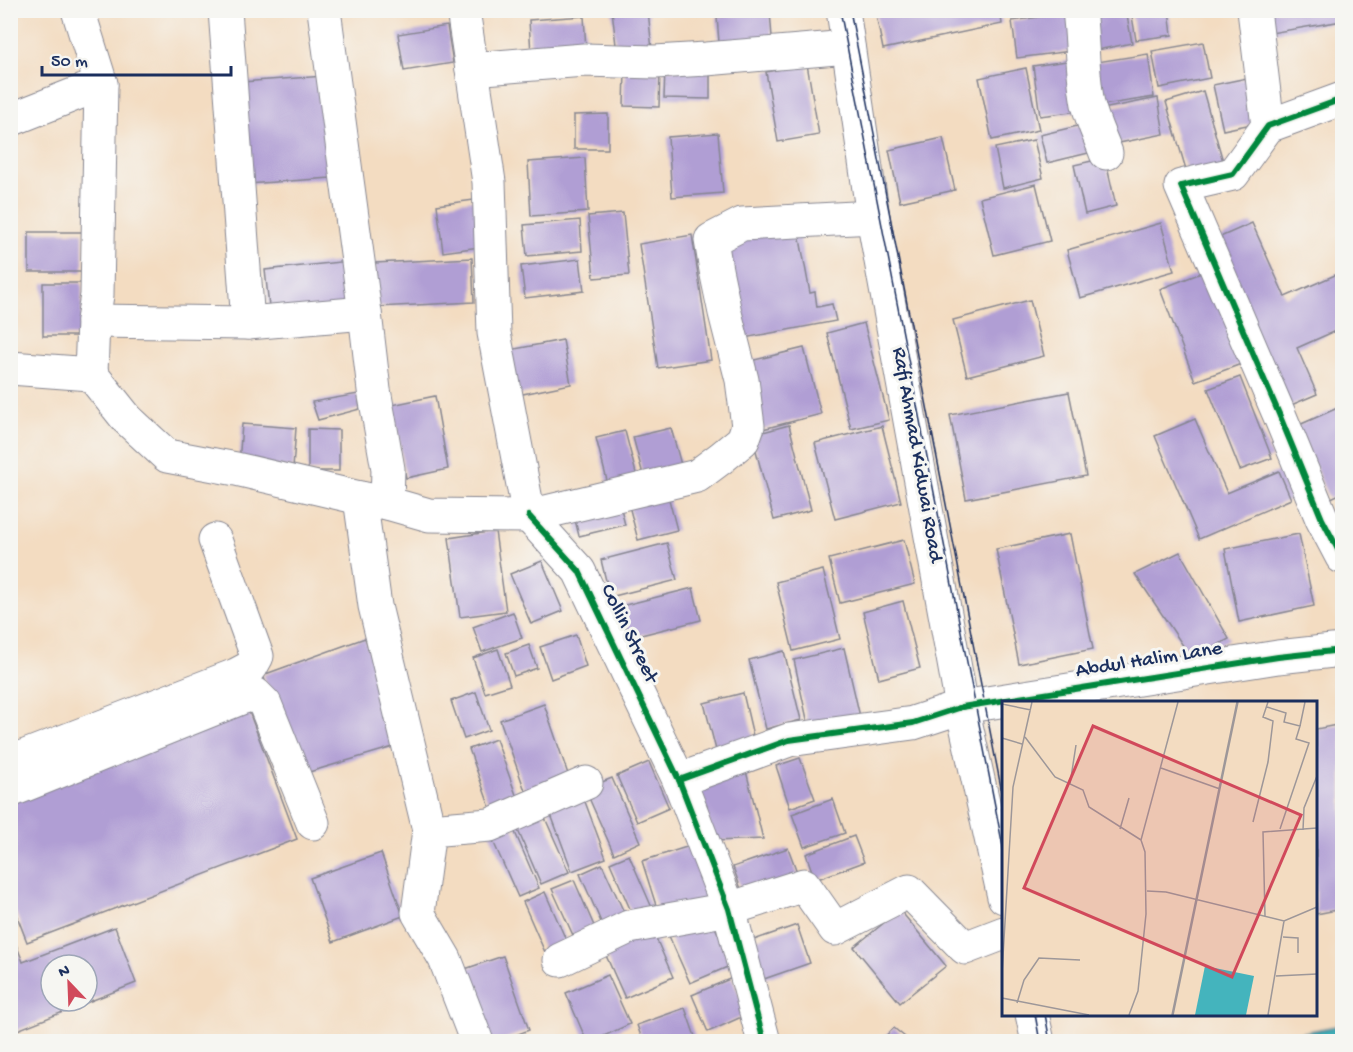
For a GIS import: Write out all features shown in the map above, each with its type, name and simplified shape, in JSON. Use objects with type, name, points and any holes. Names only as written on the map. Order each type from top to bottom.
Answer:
[{"type":"street","points":[[78,10],[101,84],[97,295],[93,321],[91,374],[127,419],[167,456],[374,500],[429,515],[529,516],[697,476],[743,440],[748,426],[742,380],[725,313],[711,240],[742,224],[873,217]]},
{"type":"street","points":[[225,10],[248,323]]},
{"type":"street","points":[[324,10],[374,390],[388,469],[374,500],[375,606],[429,830],[418,913],[445,959],[477,1041]]},
{"type":"street","points":[[464,10],[489,182],[494,333],[529,516]]},
{"type":"street","name":"Rafi Ahmad Kidwai Road","points":[[843,10],[873,217],[962,707],[1002,888]]},
{"type":"street","points":[[1079,10],[1083,45],[1082,61],[1089,106],[1106,153]]},
{"type":"street","points":[[1254,10],[1268,126]]},
{"type":"street","points":[[472,69],[584,60],[655,62],[706,60],[848,47]]},
{"type":"street","points":[[10,120],[101,84]]},
{"type":"street","points":[[1342,99],[1268,126],[1233,174],[1181,186],[1322,519],[1342,557]]},
{"type":"street","points":[[93,321],[248,323],[365,313]]},
{"type":"street","points":[[10,368],[91,374]]},
{"type":"street","name":"Collin Street","points":[[529,516],[579,571],[679,780],[729,909],[764,1041]]},
{"type":"street","points":[[10,762],[250,668],[257,657],[215,540]]},
{"type":"street","name":"Abdul Halim Lane","points":[[962,707],[1278,657],[1342,650]]},
{"type":"street","points":[[10,791],[255,694],[265,704],[313,823]]},
{"type":"street","points":[[679,780],[789,740],[912,723],[962,707]]},
{"type":"street","points":[[429,830],[490,825],[586,783]]},
{"type":"street","points":[[560,960],[628,927],[729,909],[804,885],[835,929],[909,891],[965,948],[1002,934]]},
{"type":"street","points":[[1032,1016],[1038,1041]]},
{"type":"water","points":[[1342,1025],[1342,1041],[1259,1041]]},
{"type":"building","points":[[612,10],[648,10],[652,50],[617,54]]},
{"type":"building","points":[[875,10],[1000,10],[1002,24],[883,49]]},
{"type":"building","points":[[1014,10],[1035,10],[1035,12],[1014,14]]},
{"type":"building","points":[[1112,10],[1126,10],[1132,43],[1092,51],[1085,16]]},
{"type":"building","points":[[1131,10],[1169,10],[1172,35],[1136,40]]},
{"type":"building","points":[[1268,10],[1342,10],[1342,21],[1271,33]]},
{"type":"building","points":[[770,12],[773,50],[720,55],[717,17]]},
{"type":"building","points":[[1073,12],[1079,50],[1017,58],[1012,21]]},
{"type":"building","points":[[584,16],[586,50],[531,54],[529,20]]},
{"type":"building","points":[[447,26],[453,63],[404,71],[398,34]]},
{"type":"building","points":[[1203,42],[1210,78],[1159,88],[1152,51]]},
{"type":"building","points":[[1148,54],[1154,97],[1091,107],[1084,64]]},
{"type":"building","points":[[1080,59],[1087,110],[1040,116],[1033,66]]},
{"type":"building","points":[[807,64],[819,135],[778,142],[766,72]]},
{"type":"building","points":[[1026,68],[1039,130],[992,140],[979,78]]},
{"type":"building","points":[[665,69],[710,70],[710,99],[664,98]]},
{"type":"building","points":[[625,71],[660,72],[659,107],[624,106]]},
{"type":"building","points":[[325,76],[331,178],[247,184],[241,82]]},
{"type":"building","points":[[1252,77],[1261,122],[1223,130],[1213,85]]},
{"type":"building","points":[[1203,91],[1226,172],[1190,183],[1166,102]]},
{"type":"building","points":[[1158,98],[1164,134],[1104,146],[1097,110]]},
{"type":"building","points":[[608,114],[608,149],[574,149],[574,115]]},
{"type":"building","points":[[1094,122],[1101,150],[1047,163],[1040,135]]},
{"type":"building","points":[[718,133],[723,193],[672,197],[668,137]]},
{"type":"building","points":[[943,138],[955,190],[900,202],[889,150]]},
{"type":"building","points":[[1034,140],[1043,178],[1003,188],[995,148]]},
{"type":"building","points":[[585,158],[588,212],[531,216],[528,162]]},
{"type":"building","points":[[1105,158],[1116,206],[1085,214],[1074,165]]},
{"type":"building","points":[[1036,184],[1050,241],[994,255],[980,198]]},
{"type":"building","points":[[481,199],[487,246],[443,252],[437,205]]},
{"type":"building","points":[[623,213],[629,275],[594,278],[588,216]]},
{"type":"building","points":[[580,220],[582,251],[527,256],[524,225]]},
{"type":"building","points":[[1161,223],[1174,271],[1080,298],[1067,250]]},
{"type":"building","points":[[1252,223],[1285,297],[1342,272],[1342,328],[1297,348],[1317,394],[1282,409],[1209,242]]},
{"type":"building","points":[[798,228],[810,293],[815,292],[817,307],[832,304],[836,321],[744,338],[726,241]]},
{"type":"building","points":[[29,232],[83,232],[83,272],[29,272]]},
{"type":"building","points":[[692,235],[711,360],[658,368],[639,244]]},
{"type":"building","points":[[472,258],[474,302],[377,307],[375,263]]},
{"type":"building","points":[[580,259],[584,291],[525,298],[521,266]]},
{"type":"building","points":[[349,261],[354,306],[270,315],[265,270]]},
{"type":"building","points":[[1209,270],[1244,363],[1195,381],[1160,289]]},
{"type":"building","points":[[43,283],[82,283],[82,336],[43,336]]},
{"type":"building","points":[[1030,300],[1044,356],[967,376],[953,320]]},
{"type":"building","points":[[864,323],[889,420],[851,429],[827,333]]},
{"type":"building","points":[[563,340],[571,384],[513,396],[504,351]]},
{"type":"building","points":[[804,348],[821,414],[759,430],[742,363]]},
{"type":"building","points":[[1240,377],[1272,458],[1240,470],[1208,389]]},
{"type":"building","points":[[1069,392],[1086,476],[966,499],[950,415]]},
{"type":"building","points":[[358,394],[360,409],[318,420],[312,402]]},
{"type":"building","points":[[435,396],[448,469],[406,478],[392,405]]},
{"type":"building","points":[[1342,406],[1342,493],[1329,499],[1297,426]]},
{"type":"building","points":[[1195,419],[1227,493],[1279,471],[1291,499],[1199,539],[1155,436]]},
{"type":"building","points":[[242,424],[296,428],[293,468],[239,464]]},
{"type":"building","points":[[789,425],[811,510],[774,520],[752,435]]},
{"type":"building","points":[[882,426],[901,502],[835,519],[815,443]]},
{"type":"building","points":[[671,428],[684,476],[646,486],[633,437]]},
{"type":"building","points":[[308,429],[339,430],[339,471],[308,471]]},
{"type":"building","points":[[625,431],[639,485],[610,492],[596,438]]},
{"type":"building","points":[[666,488],[677,530],[638,540],[627,498]]},
{"type":"building","points":[[618,496],[625,525],[579,536],[572,508]]},
{"type":"building","points":[[495,531],[506,611],[460,617],[449,538]]},
{"type":"building","points":[[1070,534],[1093,649],[1019,664],[996,549]]},
{"type":"building","points":[[1299,534],[1314,606],[1239,622],[1225,549]]},
{"type":"building","points":[[904,540],[915,584],[840,603],[829,559]]},
{"type":"building","points":[[667,543],[677,580],[610,597],[601,560]]},
{"type":"building","points":[[1180,552],[1229,639],[1192,659],[1135,574]]},
{"type":"building","points":[[542,561],[563,611],[531,624],[510,574]]},
{"type":"building","points":[[823,570],[840,639],[793,651],[776,582]]},
{"type":"building","points":[[693,588],[701,620],[629,638],[621,606]]},
{"type":"building","points":[[903,601],[920,668],[879,679],[863,612]]},
{"type":"building","points":[[513,612],[522,638],[482,652],[473,627]]},
{"type":"building","points":[[576,635],[586,666],[551,679],[540,647]]},
{"type":"building","points":[[365,638],[400,745],[299,775],[263,675]]},
{"type":"building","points":[[529,645],[537,668],[514,676],[506,653]]},
{"type":"building","points":[[844,648],[861,721],[810,733],[794,660]]},
{"type":"building","points":[[498,649],[510,685],[485,693],[473,658]]},
{"type":"building","points":[[784,651],[801,720],[766,729],[749,660]]},
{"type":"building","points":[[476,692],[489,730],[464,739],[451,701]]},
{"type":"building","points":[[743,693],[754,740],[716,750],[704,703]]},
{"type":"building","points":[[544,704],[571,783],[528,799],[500,720]]},
{"type":"building","points":[[248,709],[297,839],[27,942],[10,898],[10,798]]},
{"type":"building","points":[[1342,724],[1342,909],[1317,914],[1317,729]]},
{"type":"building","points":[[496,739],[520,806],[493,816],[469,749]]},
{"type":"building","points":[[800,758],[815,799],[790,808],[776,766]]},
{"type":"building","points":[[649,762],[669,808],[637,822],[617,776]]},
{"type":"building","points":[[745,767],[763,839],[714,841],[699,786]]},
{"type":"building","points":[[612,778],[640,842],[614,854],[585,789]]},
{"type":"building","points":[[581,791],[606,858],[572,871],[547,804]]},
{"type":"building","points":[[833,799],[845,833],[804,847],[792,814]]},
{"type":"building","points":[[541,809],[569,872],[541,884],[514,821]]},
{"type":"building","points":[[511,823],[539,888],[518,897],[489,832]]},
{"type":"building","points":[[854,836],[864,862],[815,880],[806,854]]},
{"type":"building","points":[[693,845],[710,903],[660,918],[642,861]]},
{"type":"building","points":[[788,848],[800,880],[745,900],[733,867]]},
{"type":"building","points":[[381,853],[403,916],[333,942],[310,878]]},
{"type":"building","points":[[629,855],[653,910],[634,918],[610,863]]},
{"type":"building","points":[[602,864],[628,921],[605,931],[580,874]]},
{"type":"building","points":[[574,880],[598,935],[577,944],[552,889]]},
{"type":"building","points":[[545,892],[570,949],[548,959],[523,902]]},
{"type":"building","points":[[900,910],[946,966],[900,1003],[854,947]]},
{"type":"building","points":[[711,918],[732,965],[690,983],[669,936]]},
{"type":"building","points":[[797,925],[810,963],[764,979],[751,941]]},
{"type":"building","points":[[115,927],[136,983],[99,998],[99,953],[47,953]]},
{"type":"building","points":[[10,929],[23,962],[39,956],[39,1013],[60,1013],[10,1033]]},
{"type":"building","points":[[652,929],[673,977],[625,998],[604,951]]},
{"type":"building","points":[[503,956],[529,1030],[497,1042],[481,1042],[456,972]]},
{"type":"building","points":[[608,975],[630,1024],[587,1042],[566,993]]},
{"type":"building","points":[[732,978],[748,1014],[708,1032],[692,995]]},
{"type":"building","points":[[685,1008],[697,1042],[643,1042],[637,1025]]},
{"type":"building","points":[[894,1028],[911,1042],[879,1042]]},
{"type":"tram line","points":[[840,10],[1002,842]]},
{"type":"tram line","points":[[850,10],[1002,793]]},
{"type":"tram line","points":[[1035,1016],[1040,1042]]},
{"type":"tram line","points":[[1045,1016],[1050,1042]]},
{"type":"cycle path","points":[[1342,99],[1268,126],[1233,174],[1181,186],[1322,519],[1342,557]]},
{"type":"cycle path","points":[[529,516],[579,571],[679,780],[729,909],[764,1042]]},
{"type":"cycle path","points":[[679,780],[789,740],[913,723],[962,707],[1278,657],[1342,650]]}]
